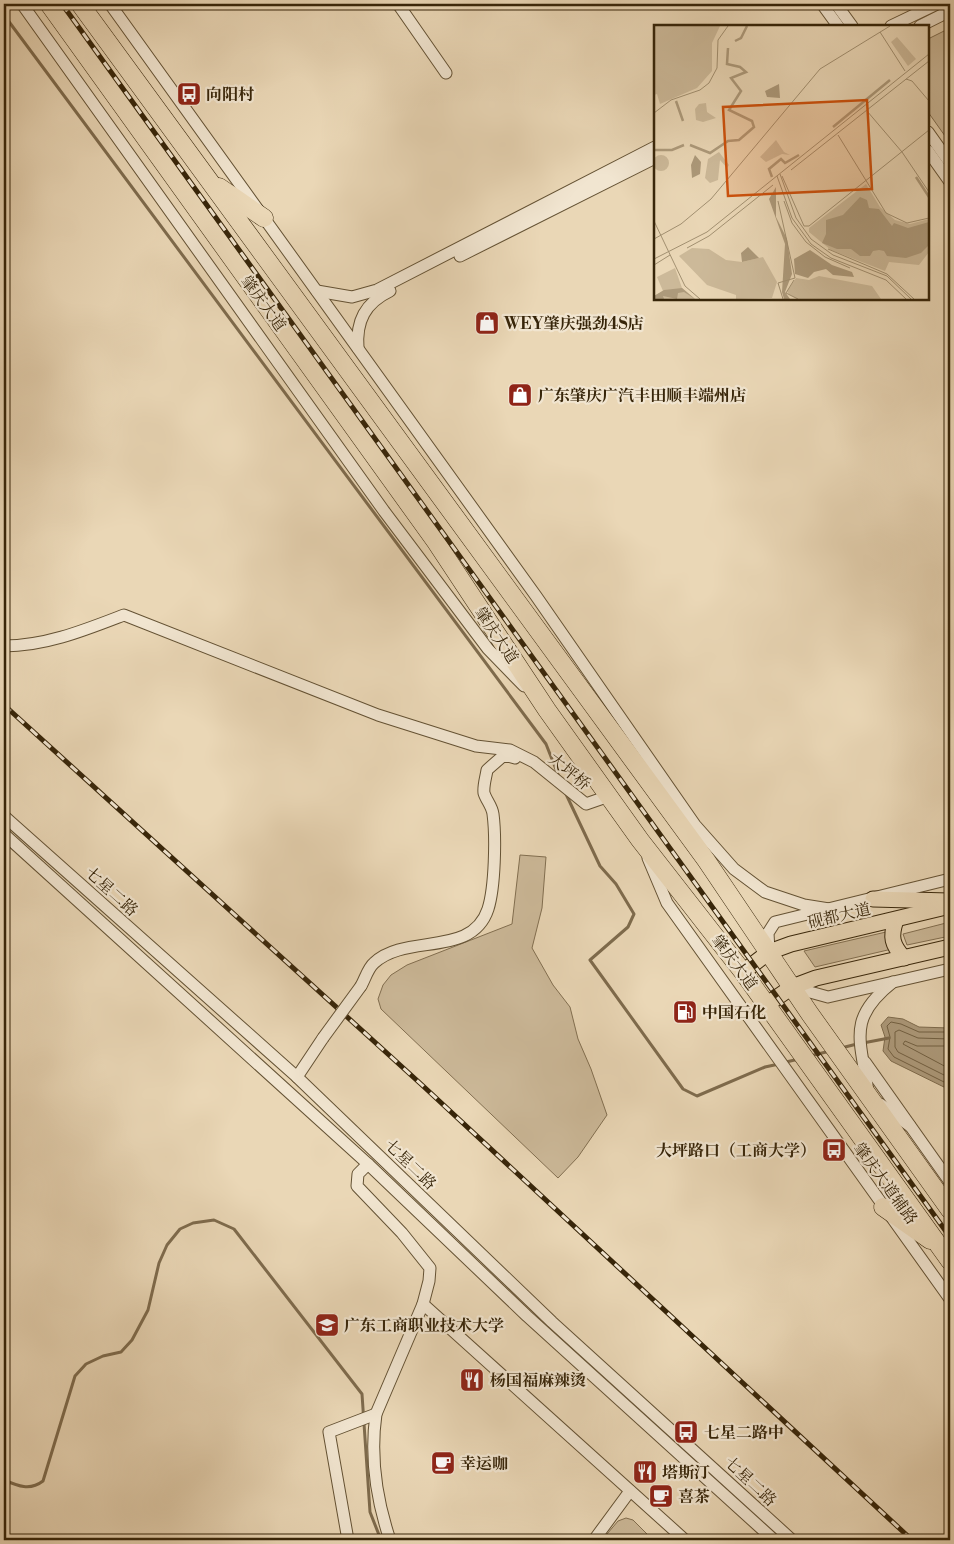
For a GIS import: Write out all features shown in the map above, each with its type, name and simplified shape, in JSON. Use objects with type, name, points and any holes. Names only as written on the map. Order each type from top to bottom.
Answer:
[{"type":"highway","name":"肇庆大道","points":[[49,4],[436,542],[547,710],[640,840],[743,972],[946,1255]]},
{"type":"highway","name":"肇庆大道","points":[[80,4],[663,800],[846,1065],[950,1210]]},
{"type":"highway","points":[[208,179],[264,218]]},
{"type":"highway","points":[[883,1207],[946,1255]]},
{"type":"main road","points":[[873,899],[950,902]]},
{"type":"main road","name":"砚都大道","points":[[743,972],[769,952],[800,942],[950,906]]},
{"type":"main road","points":[[896,920],[891,933],[892,941],[904,958]]},
{"type":"main road","points":[[766,1005],[792,987],[816,978],[950,947]]},
{"type":"street","points":[[22,4],[384,511],[488,649],[547,710]]},
{"type":"street","points":[[110,4],[536,596],[695,825],[734,869],[765,892],[804,905],[829,909]]},
{"type":"street","points":[[119,4],[119,16]]},
{"type":"street","points":[[398,4],[446,73]]},
{"type":"street","points":[[822,4],[837,25]]},
{"type":"street","points":[[836,4],[851,25]]},
{"type":"street","points":[[894,25],[937,4]]},
{"type":"street","points":[[922,25],[950,11]]},
{"type":"street","points":[[929,133],[950,163]]},
{"type":"street","points":[[317,291],[343,297],[352,297],[376,290],[654,148]]},
{"type":"street","points":[[929,151],[950,182]]},
{"type":"street","points":[[358,348],[357,335],[360,320],[370,303],[383,294],[654,158]]},
{"type":"street","points":[[4,646],[27,646],[79,632],[124,615],[378,715],[476,746],[510,750],[534,762]]},
{"type":"street","points":[[297,1077],[361,986],[372,964],[388,952],[406,947],[455,940],[470,933],[481,924],[488,908],[494,838],[493,812],[484,793],[487,770],[504,755],[534,762]]},
{"type":"street","name":"大坪桥","points":[[534,762],[586,804],[609,796]]},
{"type":"street","points":[[663,800],[695,825],[706,860]]},
{"type":"street","name":"七星二路","points":[[4,816],[297,1077],[548,1326],[774,1540]]},
{"type":"street","name":"七星二路","points":[[4,834],[548,1326],[792,1540]]},
{"type":"street","name":"肇庆大道辅路","points":[[640,840],[667,903],[950,1299]]},
{"type":"street","points":[[769,952],[768,934],[775,922],[950,879]]},
{"type":"street","points":[[792,987],[828,997],[950,969]]},
{"type":"street","points":[[893,982],[870,1003],[864,1012],[860,1034],[868,1096],[910,1126]]},
{"type":"street","points":[[864,1060],[950,1182]]},
{"type":"street","points":[[368,1164],[358,1174],[357,1186],[402,1232],[430,1268],[430,1281],[423,1304],[376,1414],[373,1434],[377,1490],[390,1540]]},
{"type":"street","points":[[423,1304],[685,1540]]},
{"type":"street","points":[[348,1540],[329,1432],[376,1414]]},
{"type":"street","points":[[594,1540],[630,1491]]},
{"type":"shaded area","points":[[950,28],[950,143],[929,113],[929,38]]},
{"type":"shaded area","points":[[520,855],[546,857],[542,908],[532,948],[553,985],[570,1007],[578,1039],[607,1115],[578,1157],[558,1178],[381,1009],[378,999],[383,985],[391,975],[407,965],[512,924]]},
{"type":"shaded area","points":[[950,922],[950,936],[907,945],[903,934]]},
{"type":"shaded area","points":[[886,932],[892,949],[815,967],[804,951]]},
{"type":"shaded area","points":[[626,1518],[633,1520],[653,1540],[602,1540],[618,1521]]},
{"type":"water","points":[[888,1017],[903,1019],[919,1027],[950,1028],[950,1090],[891,1061],[883,1051],[885,1037],[881,1025]]},
{"type":"waterway","points":[[4,15],[546,744],[559,777]]},
{"type":"waterway","points":[[565,792],[600,866],[616,884],[634,914],[628,927],[590,960],[683,1089],[697,1096],[765,1067],[779,1064]]},
{"type":"waterway","points":[[863,1043],[889,1038]]},
{"type":"waterway","points":[[841,1048],[857,1044]]},
{"type":"waterway","points":[[810,1056],[830,1051]]},
{"type":"waterway","points":[[786,1062],[799,1059]]},
{"type":"waterway","points":[[4,1480],[19,1486],[29,1487],[43,1481],[75,1376],[86,1364],[103,1356],[121,1352],[132,1340],[148,1310],[159,1263],[167,1245],[180,1229],[193,1223],[214,1220],[234,1229],[362,1394],[370,1512],[381,1540]]},
{"type":"railway","points":[[62,4],[950,1237]]},
{"type":"railway","points":[[4,705],[422,1085],[912,1540]]},
{"type":"place","name":"向阳村","points":[[189,94]]},
{"type":"place","name":"WEY肇庆强劲4S店","points":[[487,323]]},
{"type":"place","name":"广东肇庆广汽丰田顺丰端州店","points":[[520,395]]},
{"type":"place","name":"中国石化","points":[[685,1012]]},
{"type":"place","name":"大坪路口（工商大学）","points":[[834,1150]]},
{"type":"place","name":"广东工商职业技术大学","points":[[327,1325]]},
{"type":"place","name":"杨国福麻辣烫","points":[[472,1380]]},
{"type":"place","name":"七星二路中","points":[[686,1432]]},
{"type":"place","name":"幸运咖","points":[[443,1463]]},
{"type":"place","name":"塔斯汀","points":[[645,1472]]},
{"type":"place","name":"喜茶","points":[[661,1496]]}]
